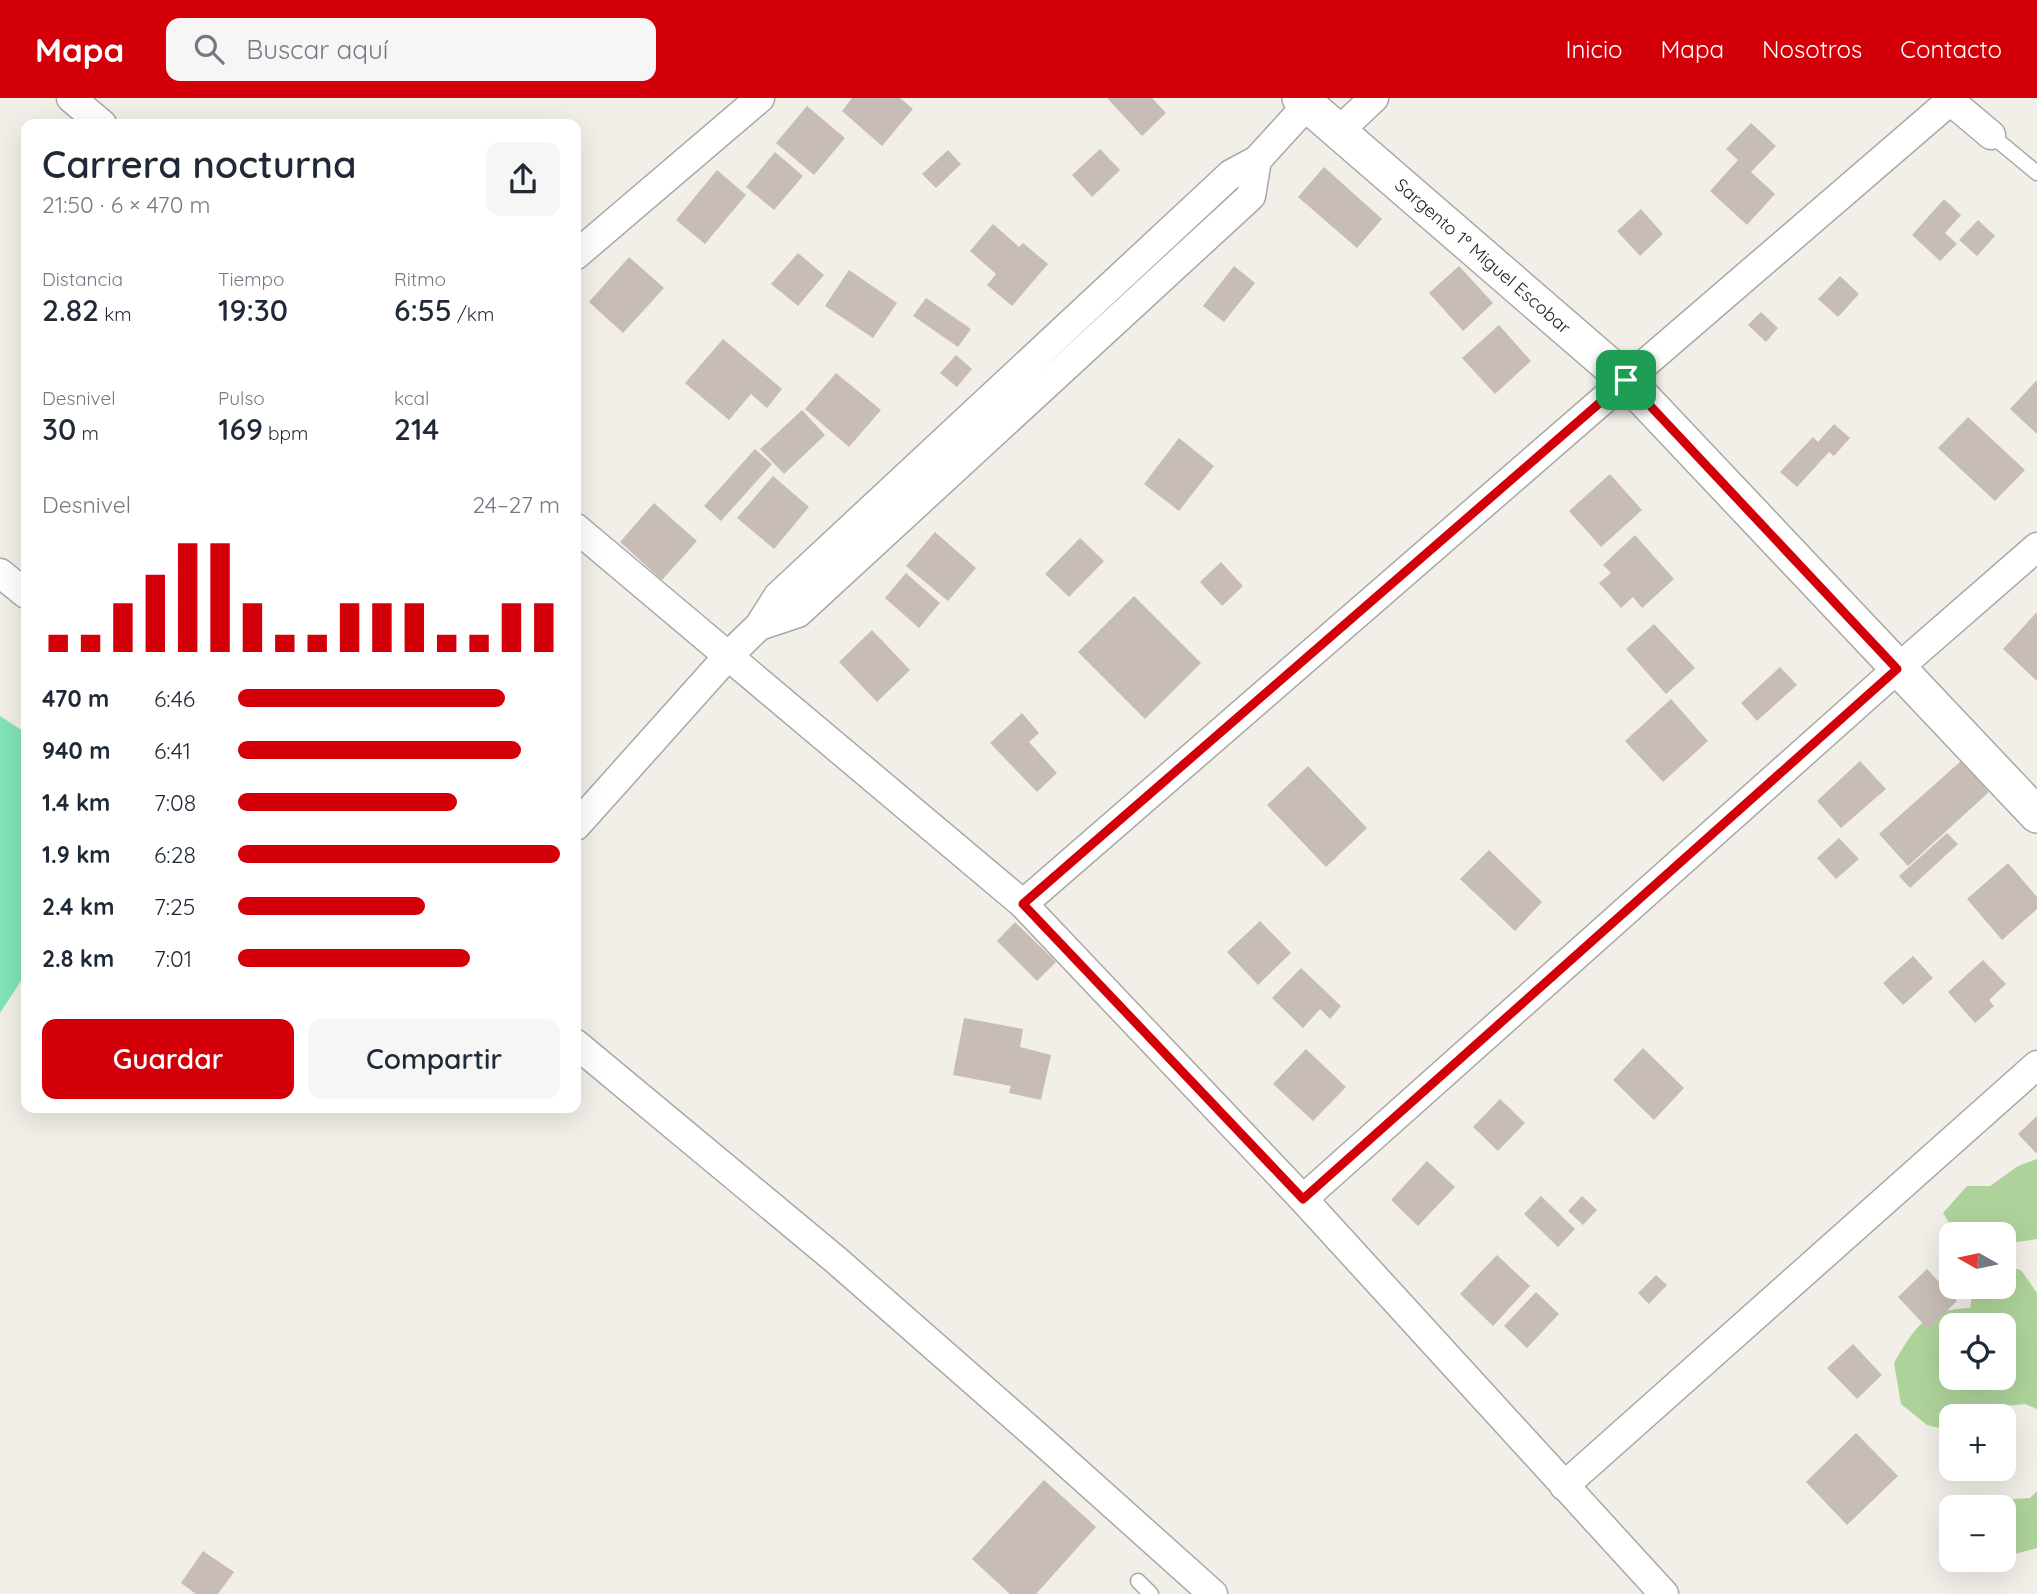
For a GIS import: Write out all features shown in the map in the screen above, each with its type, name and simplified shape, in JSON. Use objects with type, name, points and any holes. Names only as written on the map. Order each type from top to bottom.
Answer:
[{"type":"street","points":[[71,98],[96,119]]},
{"type":"street","points":[[581,251],[761,98]]},
{"type":"street","points":[[1340,130],[1374,98]]},
{"type":"street","points":[[1023,904],[1949,100],[1991,135]]},
{"type":"street","points":[[942,462],[1075,319],[1231,174],[1257,160],[1304,101]]},
{"type":"street","name":"Sargento 1º Miguel Escobar","points":[[1304,101],[1626,380],[2037,815]]},
{"type":"street","points":[[581,819],[728,656],[759,626],[778,596],[1093,341],[1251,196],[1257,160]]},
{"type":"street","points":[[581,532],[1023,904],[1303,1199],[1664,1594]]},
{"type":"street","points":[[1303,1199],[2037,547]]},
{"type":"street","points":[[0,573],[21,590]]},
{"type":"street","points":[[581,1048],[836,1260],[1213,1594]]},
{"type":"street","points":[[1564,1486],[2037,1065]]},
{"type":"lane","points":[[1991,135],[2037,173]]},
{"type":"lane","points":[[1075,319],[1093,341]]},
{"type":"lane","points":[[1138,1581],[1151,1594]]},
{"type":"green space","points":[[0,716],[21,730],[21,981],[0,1013]]},
{"type":"green space","points":[[2037,1159],[2037,1239],[2016,1242],[2016,1222],[1949,1222],[1943,1213],[1967,1186],[1990,1186],[2018,1166]]},
{"type":"green space","points":[[2016,1269],[2021,1270],[2037,1293],[2037,1409],[2025,1404],[1939,1404],[1939,1428],[1927,1425],[1901,1404],[1894,1363],[1915,1330],[1939,1313],[1939,1390],[2016,1390],[2016,1313],[1940,1313],[1970,1308],[1972,1299],[2016,1299]]},
{"type":"green space","points":[[2037,1491],[2037,1548],[2016,1554],[2016,1499],[2030,1498]]},
{"type":"building","points":[[852,98],[900,98],[913,109],[882,146],[842,111]]},
{"type":"building","points":[[1109,98],[1152,98],[1166,113],[1142,136]]},
{"type":"building","points":[[807,106],[845,138],[814,175],[776,143]]},
{"type":"building","points":[[1751,123],[1776,146],[1751,172],[1775,194],[1747,225],[1710,191],[1738,160],[1726,149]]},
{"type":"building","points":[[1100,149],[1120,170],[1092,197],[1072,175]]},
{"type":"building","points":[[948,150],[961,164],[936,188],[922,174]]},
{"type":"building","points":[[775,152],[803,176],[774,210],[746,187]]},
{"type":"building","points":[[1324,167],[1382,219],[1357,248],[1298,197]]},
{"type":"building","points":[[717,170],[746,195],[705,244],[676,220]]},
{"type":"building","points":[[1944,199],[1961,215],[1945,233],[1957,244],[1940,261],[1912,235]]},
{"type":"building","points":[[1641,209],[1663,234],[1640,256],[1617,231]]},
{"type":"building","points":[[1978,220],[1995,236],[1977,256],[1959,240]]},
{"type":"building","points":[[993,224],[1019,247],[1023,243],[1048,264],[1012,306],[987,285],[996,274],[970,251]]},
{"type":"building","points":[[798,253],[824,275],[798,306],[771,284]]},
{"type":"building","points":[[629,257],[664,288],[623,333],[589,302]]},
{"type":"building","points":[[1234,266],[1255,283],[1224,322],[1203,306]]},
{"type":"building","points":[[1459,266],[1493,303],[1463,331],[1429,293]]},
{"type":"building","points":[[849,270],[897,303],[873,338],[825,306]]},
{"type":"building","points":[[1840,276],[1859,294],[1838,317],[1818,299]]},
{"type":"building","points":[[926,298],[971,329],[958,347],[913,316]]},
{"type":"building","points":[[1761,312],[1778,328],[1766,342],[1748,325]]},
{"type":"building","points":[[1499,325],[1531,361],[1495,394],[1462,358]]},
{"type":"building","points":[[723,339],[782,389],[767,408],[751,394],[729,420],[685,383]]},
{"type":"building","points":[[956,355],[972,369],[957,387],[940,373]]},
{"type":"building","points":[[836,373],[881,410],[849,447],[805,409]]},
{"type":"building","points":[[2037,380],[2037,434],[2010,409]]},
{"type":"building","points":[[802,410],[825,435],[784,474],[760,449]]},
{"type":"building","points":[[1968,417],[2025,470],[1995,501],[1938,448]]},
{"type":"building","points":[[1834,424],[1850,438],[1834,456],[1829,452],[1797,487],[1780,472],[1813,437],[1818,442]]},
{"type":"building","points":[[1179,438],[1214,466],[1179,511],[1144,484]]},
{"type":"building","points":[[755,449],[772,464],[721,521],[704,506]]},
{"type":"building","points":[[1610,474],[1642,510],[1601,547],[1569,511]]},
{"type":"building","points":[[773,476],[809,507],[774,549],[737,518]]},
{"type":"building","points":[[654,503],[697,541],[662,580],[620,542]]},
{"type":"building","points":[[935,532],[976,568],[948,601],[906,566]]},
{"type":"building","points":[[1635,535],[1674,579],[1642,608],[1633,597],[1621,608],[1599,583],[1611,573],[1603,565]]},
{"type":"building","points":[[1080,538],[1104,561],[1069,597],[1045,574]]},
{"type":"building","points":[[1221,562],[1243,586],[1222,606],[1200,582]]},
{"type":"building","points":[[906,573],[940,603],[919,628],[885,598]]},
{"type":"building","points":[[1134,596],[1201,663],[1145,719],[1078,652]]},
{"type":"building","points":[[2037,612],[2037,681],[2003,649]]},
{"type":"building","points":[[1654,624],[1695,668],[1666,694],[1626,649]]},
{"type":"building","points":[[872,630],[910,670],[877,702],[839,662]]},
{"type":"building","points":[[1780,667],[1797,685],[1757,721],[1741,703]]},
{"type":"building","points":[[1671,699],[1708,741],[1663,782],[1625,741]]},
{"type":"building","points":[[1022,713],[1039,733],[1029,742],[1057,773],[1037,792],[990,743]]},
{"type":"building","points":[[1860,761],[1886,789],[1841,828],[1817,801]]},
{"type":"building","points":[[1961,761],[1989,792],[1908,866],[1879,834]]},
{"type":"building","points":[[1308,766],[1367,828],[1326,867],[1267,805]]},
{"type":"building","points":[[1947,833],[1958,844],[1910,888],[1899,876]]},
{"type":"building","points":[[1839,838],[1859,859],[1836,879],[1817,858]]},
{"type":"building","points":[[1489,850],[1542,902],[1515,931],[1460,879]]},
{"type":"building","points":[[2008,863],[2037,897],[2037,909],[2002,940],[1967,899]]},
{"type":"building","points":[[1260,921],[1291,953],[1258,985],[1227,952]]},
{"type":"building","points":[[1015,922],[1056,962],[1037,981],[997,941]]},
{"type":"building","points":[[1913,956],[1933,978],[1903,1005],[1883,983]]},
{"type":"building","points":[[1983,960],[2006,984],[1989,1000],[1994,1006],[1975,1023],[1948,992]]},
{"type":"building","points":[[1301,968],[1341,1006],[1330,1019],[1320,1009],[1303,1028],[1272,998]]},
{"type":"building","points":[[964,1018],[1023,1029],[1020,1047],[1051,1055],[1041,1100],[1009,1093],[1011,1086],[953,1075]]},
{"type":"building","points":[[1643,1048],[1684,1088],[1654,1120],[1613,1080]]},
{"type":"building","points":[[1306,1049],[1346,1087],[1313,1121],[1273,1084]]},
{"type":"building","points":[[1500,1099],[1525,1123],[1498,1151],[1473,1127]]},
{"type":"building","points":[[2037,1116],[2037,1154],[2018,1134]]},
{"type":"building","points":[[1427,1161],[1455,1187],[1418,1226],[1391,1200]]},
{"type":"building","points":[[1541,1196],[1575,1229],[1558,1247],[1524,1214]]},
{"type":"building","points":[[1582,1196],[1597,1210],[1583,1225],[1568,1211]]},
{"type":"building","points":[[1497,1255],[1530,1286],[1493,1326],[1460,1294]]},
{"type":"building","points":[[1927,1269],[1939,1282],[1939,1299],[1957,1301],[1945,1313],[1939,1313],[1939,1318],[1928,1329],[1898,1297]]},
{"type":"building","points":[[1656,1275],[1667,1285],[1649,1304],[1638,1293]]},
{"type":"building","points":[[1536,1292],[1559,1314],[1527,1348],[1504,1326]]},
{"type":"building","points":[[1853,1344],[1882,1375],[1857,1399],[1827,1368]]},
{"type":"building","points":[[1856,1433],[1898,1476],[1847,1525],[1806,1482]]},
{"type":"building","points":[[1044,1480],[1096,1527],[1036,1594],[1010,1594],[972,1559]]},
{"type":"building","points":[[203,1551],[234,1572],[218,1594],[196,1594],[181,1583]]},
{"type":"route","points":[[1626,380],[1897,669],[1303,1199],[1023,904],[1626,380]]}]
